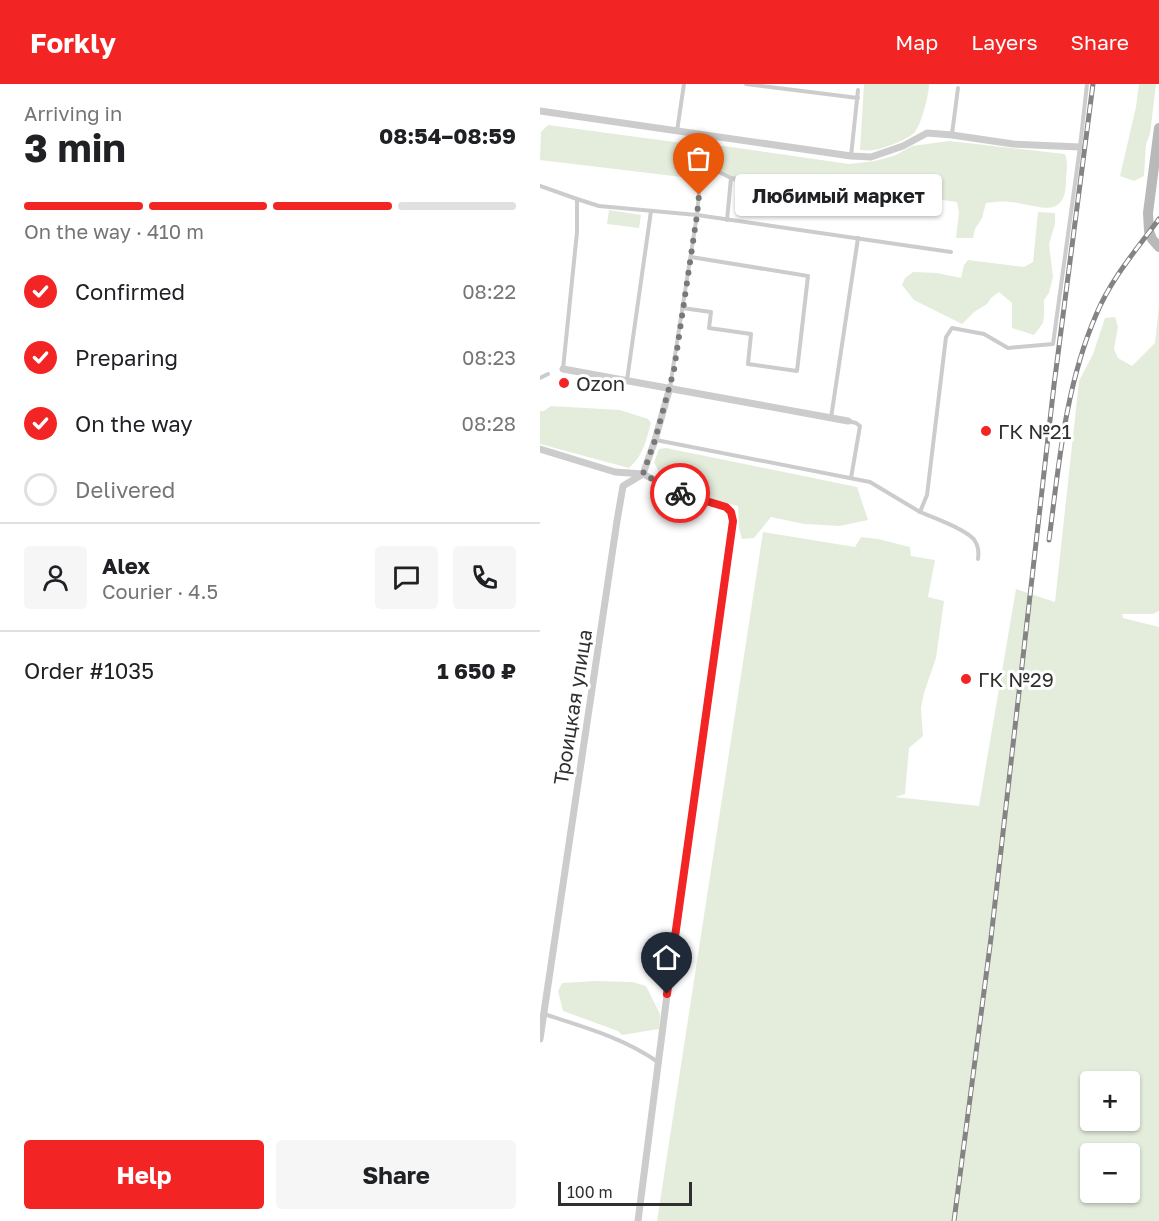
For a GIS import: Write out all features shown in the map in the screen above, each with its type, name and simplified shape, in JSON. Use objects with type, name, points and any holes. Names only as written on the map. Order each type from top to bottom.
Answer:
[{"type":"main road","points":[[1159,128],[1148,213],[1149,231],[1159,247]]},
{"type":"street","points":[[540,111],[871,158],[903,146],[927,133],[1013,144],[1080,147]]},
{"type":"street","points":[[563,369],[848,421]]},
{"type":"street","points":[[643,474],[670,387]]},
{"type":"street","points":[[540,449],[615,472],[643,474],[680,493],[726,507],[731,512],[733,521],[638,1221]]},
{"type":"street","name":"Троицкая улица","points":[[540,1039],[543,992],[623,486],[643,474]]},
{"type":"lane","points":[[677,131],[684,84]]},
{"type":"lane","points":[[746,84],[858,98]]},
{"type":"lane","points":[[920,512],[927,495],[946,338],[952,328],[984,334],[1008,348],[1053,344],[1087,84]]},
{"type":"lane","points":[[952,135],[958,88]]},
{"type":"lane","points":[[851,156],[858,90]]},
{"type":"lane","points":[[670,387],[697,215],[704,135]]},
{"type":"lane","points":[[702,154],[713,169],[731,178],[910,204]]},
{"type":"lane","points":[[727,220],[731,178]]},
{"type":"lane","points":[[540,186],[599,206],[697,215],[951,252]]},
{"type":"lane","points":[[563,369],[578,232],[577,200]]},
{"type":"lane","points":[[627,380],[651,211]]},
{"type":"lane","points":[[831,419],[858,238]]},
{"type":"lane","points":[[682,308],[711,312],[709,328],[751,334],[748,364],[797,371],[808,276],[691,257]]},
{"type":"lane","points":[[540,378],[548,374]]},
{"type":"lane","points":[[848,421],[860,426],[851,478]]},
{"type":"lane","points":[[655,440],[870,482],[920,512],[962,530],[974,538],[979,549],[978,559]]},
{"type":"lane","points":[[543,1014],[606,1034],[644,1052],[659,1062]]},
{"type":"green space","points":[[864,84],[929,84],[924,110],[914,133],[884,147],[860,150]]},
{"type":"green space","points":[[1139,84],[1156,84],[1150,134],[1146,144],[1144,176],[1134,181],[1120,176]]},
{"type":"green space","points":[[548,125],[682,143],[691,152],[694,174],[690,178],[540,160],[541,132]]},
{"type":"green space","points":[[949,141],[1065,154],[1066,182],[1060,203],[1046,208],[1019,203],[986,203],[973,238],[956,238],[959,213],[957,202],[894,193],[891,206],[734,182],[719,172],[708,158],[709,147],[717,145],[849,164],[875,161],[896,155],[912,146]]},
{"type":"green space","points":[[609,210],[641,215],[639,228],[607,224]]},
{"type":"green space","points":[[1038,212],[1055,213],[1055,224],[1049,244],[1053,277],[1049,293],[1044,300],[1043,323],[1034,335],[1012,328],[1012,303],[999,292],[962,324],[914,300],[902,285],[905,278],[913,272],[937,273],[961,278],[964,265],[968,260],[1024,267],[1033,262]]},
{"type":"green space","points":[[1159,306],[1159,611],[1153,614],[1122,614],[1123,618],[1159,627],[1159,1221],[657,1221],[763,532],[855,547],[861,537],[878,539],[910,547],[911,556],[935,560],[928,597],[944,601],[936,658],[921,708],[923,736],[909,748],[905,794],[895,797],[979,806],[1016,589],[1055,602],[1079,381],[1093,354],[1105,318],[1115,317],[1118,327],[1114,349],[1118,358],[1132,366],[1155,343]]},
{"type":"green space","points":[[551,406],[620,410],[648,419],[651,423],[646,442],[641,453],[629,468],[540,444],[540,411]]},
{"type":"green space","points":[[666,448],[857,487],[868,520],[840,526],[804,524],[771,517],[754,538],[742,539],[738,506],[704,498],[662,479],[654,462],[659,449]]},
{"type":"green space","points":[[633,982],[646,986],[660,1014],[659,1029],[622,1035],[618,1031],[563,1011],[558,991],[562,983]]},
{"type":"railway","points":[[954,1221],[991,938],[1054,385],[1093,84]]},
{"type":"railway","points":[[1049,540],[1070,398],[1085,342],[1109,289],[1159,219]]},
{"type":"way so far","points":[[680,493],[643,474],[674,370],[699,195]]},
{"type":"place","name":"Любимый маркет","points":[[699,195]]},
{"type":"place","name":"Ozon","points":[[564,383]]},
{"type":"place","name":"ГК №21","points":[[986,431]]},
{"type":"place","name":"ГК №29","points":[[966,679]]},
{"type":"route","points":[[667,994],[733,521],[731,512],[726,507],[680,493]]}]
